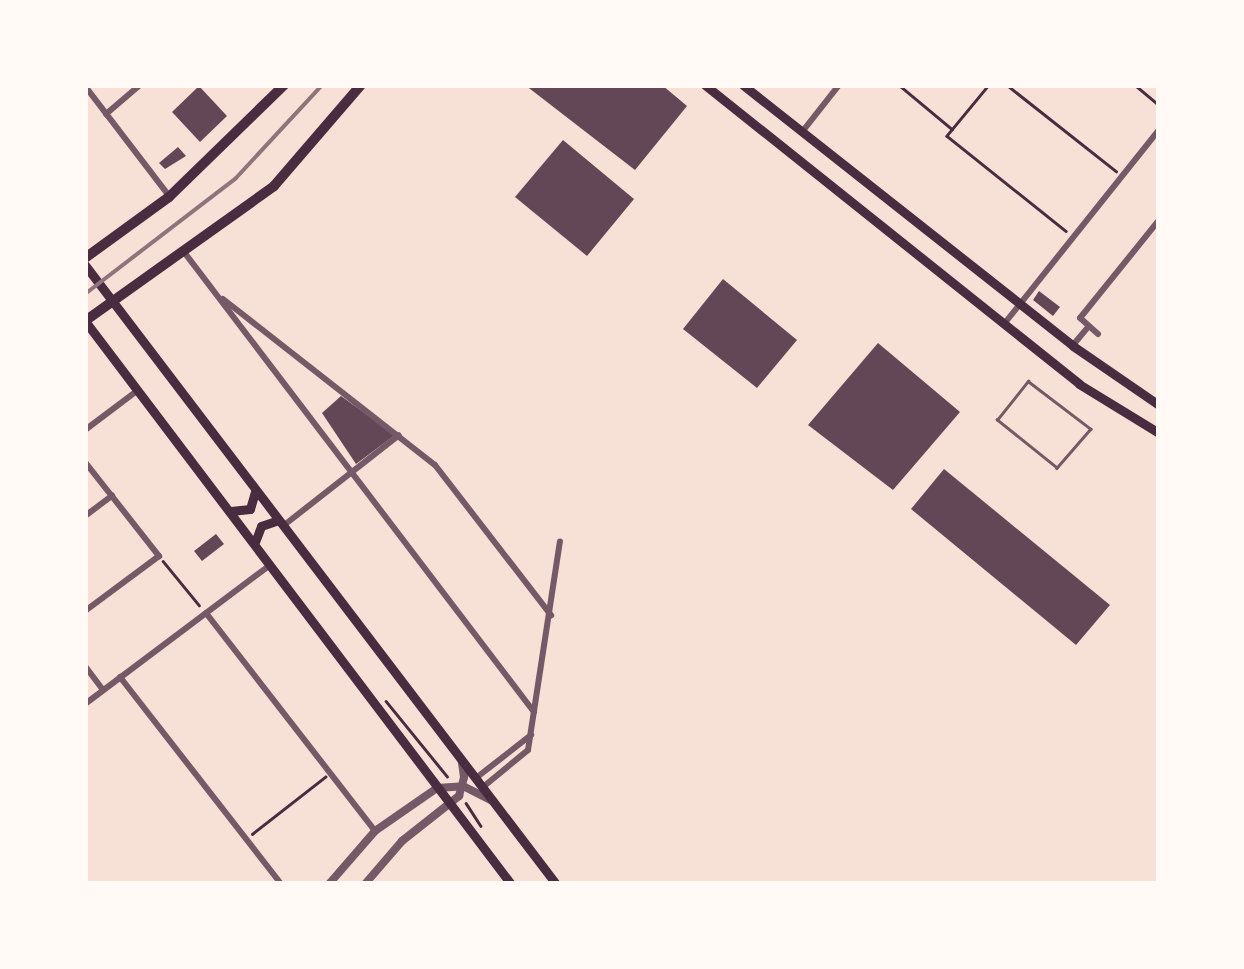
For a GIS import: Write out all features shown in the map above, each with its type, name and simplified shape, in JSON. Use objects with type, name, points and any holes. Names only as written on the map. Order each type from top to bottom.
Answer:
[{"type":"main road","points":[[284,85],[170,197],[85,262],[556,884]]},
{"type":"main road","points":[[360,85],[274,186],[85,321],[511,884]]},
{"type":"main road","points":[[706,85],[1104,402],[1159,433]]},
{"type":"main road","points":[[744,85],[1072,346],[1159,405]]},
{"type":"main road","points":[[898,240],[914,220]]},
{"type":"main road","points":[[229,509],[242,513],[250,510],[256,494],[252,486]]},
{"type":"main road","points":[[255,543],[261,526],[280,523]]},
{"type":"street","points":[[106,114],[140,85]]},
{"type":"street","points":[[802,132],[839,85]]},
{"type":"street","points":[[85,86],[170,197]]},
{"type":"street","points":[[1004,324],[1159,130]]},
{"type":"street","points":[[1098,334],[1080,318],[1159,220]]},
{"type":"street","points":[[184,252],[534,712]]},
{"type":"street","points":[[213,292],[435,466],[551,615]]},
{"type":"street","points":[[1072,346],[1088,327]]},
{"type":"street","points":[[85,430],[137,391]]},
{"type":"street","points":[[280,523],[352,474],[398,436]]},
{"type":"street","points":[[85,462],[159,556],[85,610]]},
{"type":"street","points":[[85,516],[112,496]]},
{"type":"street","points":[[480,783],[528,750],[560,541]]},
{"type":"street","points":[[85,704],[270,565]]},
{"type":"street","points":[[206,613],[375,831]]},
{"type":"street","points":[[85,666],[103,690]]},
{"type":"street","points":[[120,677],[281,884]]},
{"type":"street","points":[[365,884],[402,841],[451,806],[463,786],[462,759]]},
{"type":"street","points":[[329,884],[375,831],[437,788],[463,786],[494,802]]},
{"type":"lane","points":[[1028,380],[1091,430],[1057,468],[997,420],[1028,380]]},
{"type":"path","points":[[899,85],[952,129]]},
{"type":"path","points":[[989,85],[947,136],[1073,236]]},
{"type":"path","points":[[1007,85],[1122,176]]},
{"type":"path","points":[[1135,85],[1159,104]]},
{"type":"path","points":[[159,556],[206,613]]},
{"type":"path","points":[[246,838],[330,773]]},
{"type":"building","points":[[525,85],[662,85],[687,106],[635,170]]},
{"type":"building","points":[[199,86],[227,116],[200,142],[172,112]]},
{"type":"building","points":[[563,140],[634,199],[587,256],[515,197]]},
{"type":"building","points":[[178,147],[186,156],[165,169],[159,163]]},
{"type":"building","points":[[723,279],[797,340],[757,388],[683,329]]},
{"type":"building","points":[[1039,291],[1060,307],[1053,316],[1033,300]]},
{"type":"building","points":[[878,343],[960,412],[893,490],[808,425]]},
{"type":"building","points":[[341,396],[395,435],[356,464],[322,413]]},
{"type":"building","points":[[944,469],[1110,605],[1076,645],[911,509]]},
{"type":"building","points":[[216,534],[224,544],[202,561],[194,551]]},
{"type":"railway","points":[[85,294],[236,178],[322,85]]}]
